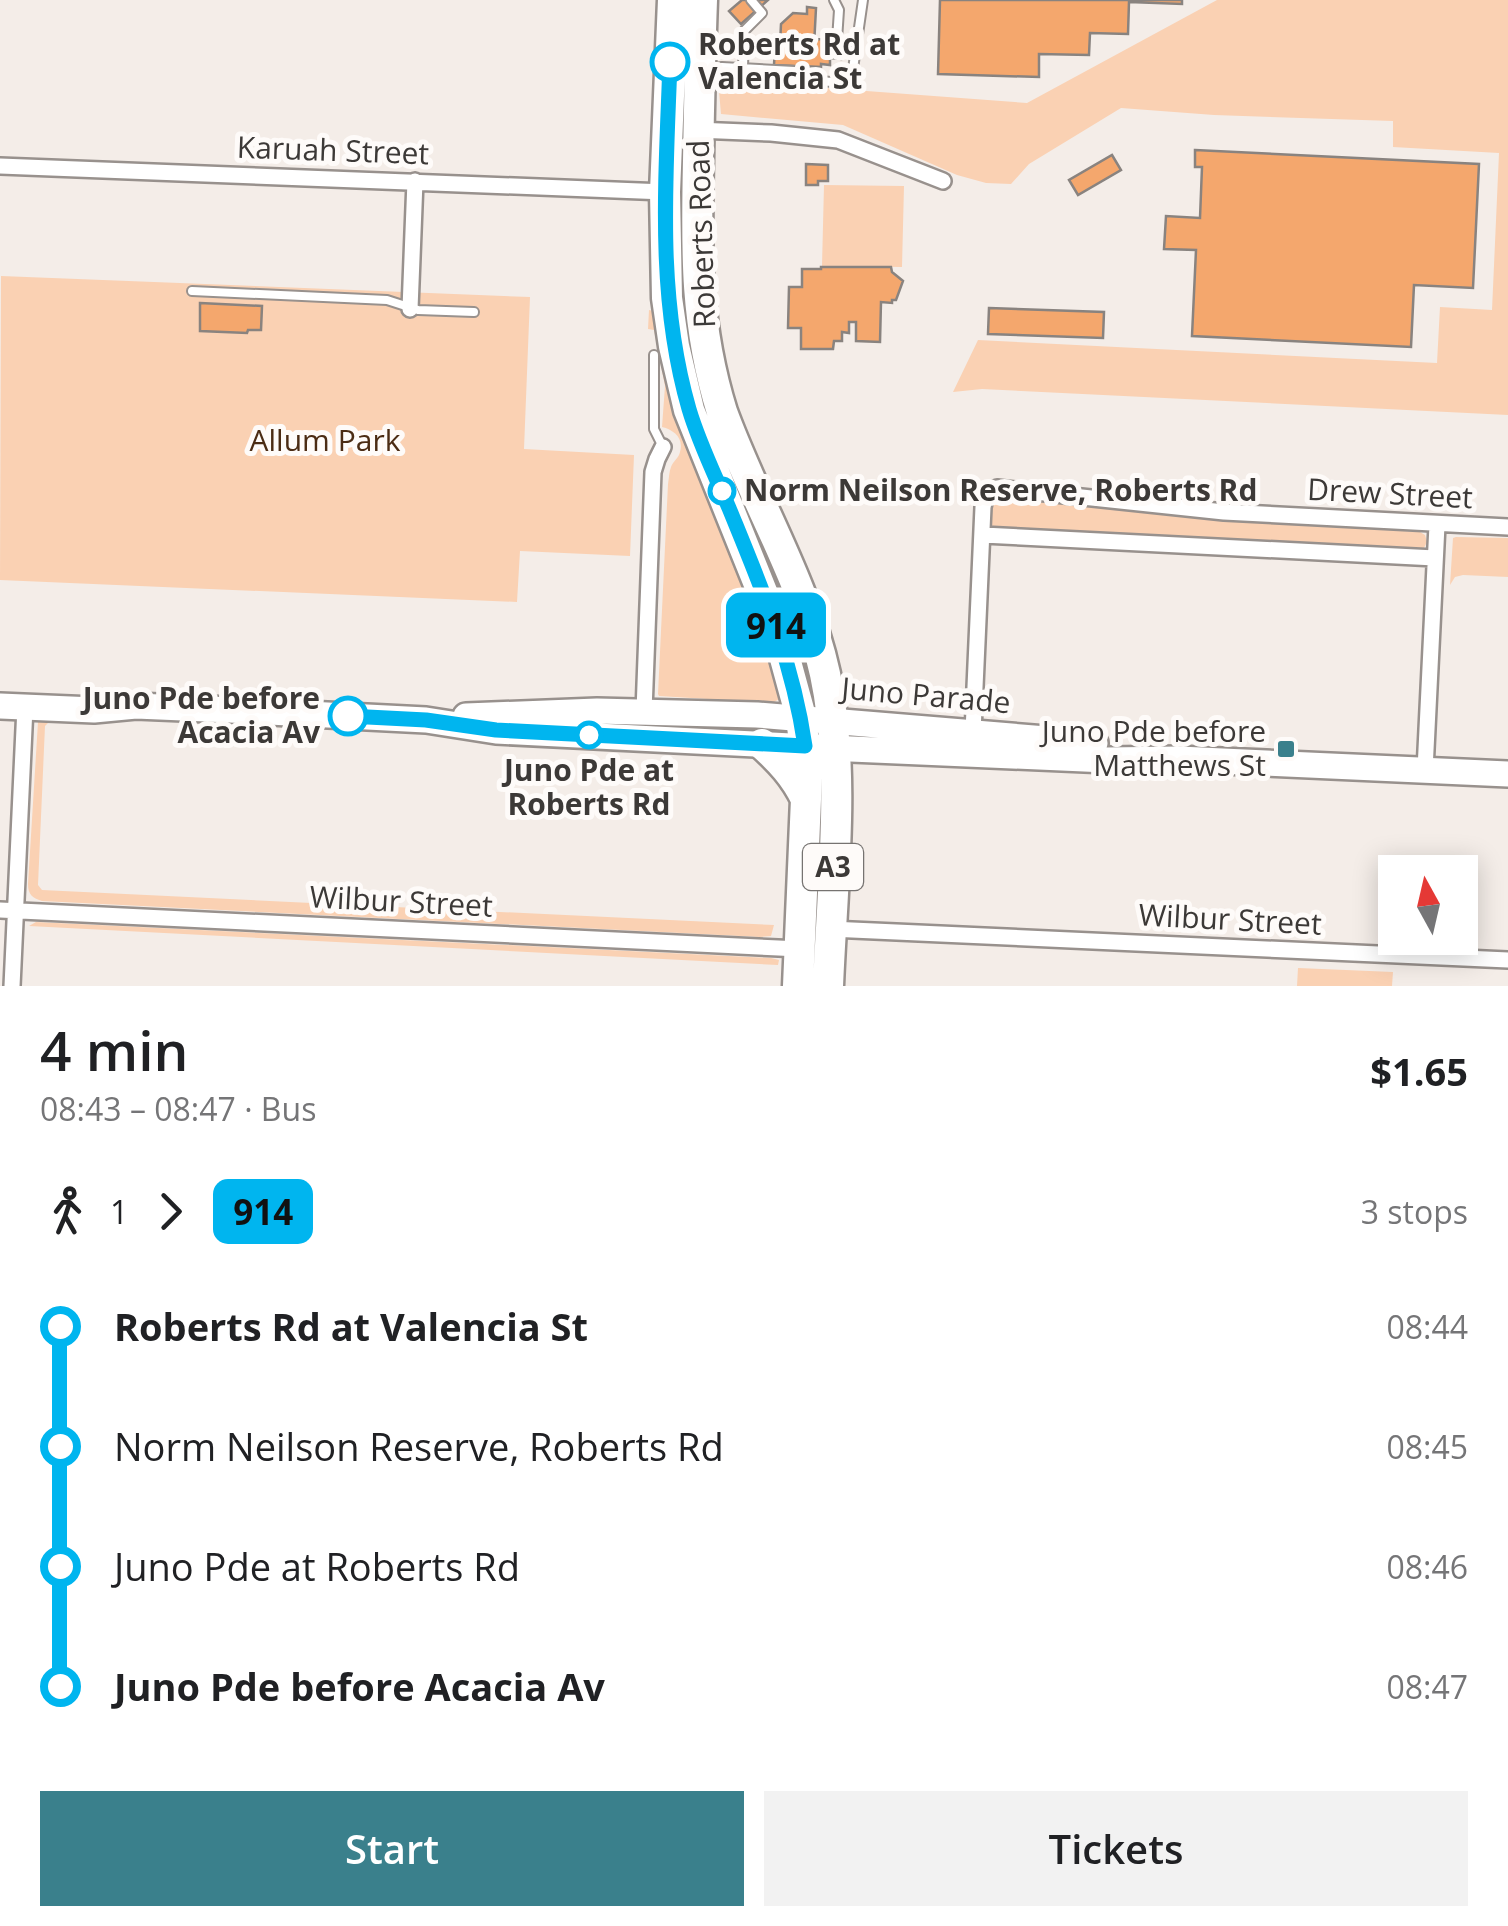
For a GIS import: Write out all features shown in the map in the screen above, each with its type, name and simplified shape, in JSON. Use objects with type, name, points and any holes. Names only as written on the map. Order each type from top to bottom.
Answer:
[{"type":"highway","name":"Roberts Road","points":[[673,0],[665,192],[667,298],[674,346],[690,410],[778,629],[836,789],[828,986]]},
{"type":"highway","name":"Roberts Road","points":[[702,0],[697,272],[701,324],[712,380],[732,437],[810,620],[825,674],[806,798],[798,986]]},
{"type":"highway","points":[[762,744],[798,782],[806,798]]},
{"type":"main road","name":"Juno Parade","points":[[0,692],[96,698],[136,706]]},
{"type":"main road","name":"Juno Parade","points":[[12,706],[94,710],[136,706],[426,720],[496,730],[762,744],[818,733],[972,732],[1106,744],[1179,759]]},
{"type":"main road","name":"Juno Parade","points":[[426,720],[494,713],[644,711],[818,733],[1107,760],[1179,759],[1508,774]]},
{"type":"street","points":[[667,129],[838,140],[942,181]]},
{"type":"street","name":"Karuah Street","points":[[0,166],[665,192]]},
{"type":"street","points":[[410,309],[415,182]]},
{"type":"street","points":[[644,711],[653,472],[664,447]]},
{"type":"street","name":"Drew Street","points":[[1435,558],[983,535],[984,500],[991,491],[1002,488],[1224,512],[1508,527]]},
{"type":"street","points":[[1425,770],[1437,524]]},
{"type":"street","points":[[972,732],[983,535]]},
{"type":"street","points":[[12,706],[8,910],[12,986]]},
{"type":"street","name":"Wilbur Street","points":[[8,910],[800,949]]},
{"type":"street","name":"Wilbur Street","points":[[830,929],[1508,960]]},
{"type":"lane","points":[[743,68],[744,31],[762,13],[750,0]]},
{"type":"lane","points":[[834,0],[839,10],[837,40]]},
{"type":"lane","points":[[743,68],[766,78],[843,80],[853,69],[863,0]]},
{"type":"lane","points":[[700,72],[722,67],[794,70]]},
{"type":"lane","points":[[192,291],[387,300],[410,309],[474,312]]},
{"type":"lane","points":[[654,355],[654,429],[664,447]]},
{"type":"green space","points":[[1217,0],[1508,0],[1508,415],[982,389],[953,392],[978,340],[1437,363],[1440,307],[1492,310],[1499,153],[1393,147],[1393,121],[1121,108],[1029,164],[1011,184],[986,183],[957,175],[843,125],[721,114],[718,80],[1027,103]]},
{"type":"green space","points":[[824,185],[904,186],[902,267],[822,266]]},
{"type":"green space","name":"Allum Park","points":[[1,276],[530,297],[524,449],[634,455],[630,556],[520,551],[517,602],[0,580]]},
{"type":"green space","points":[[649,310],[657,312],[751,592],[783,697],[772,703],[658,694],[668,484],[681,443],[677,435],[662,427],[665,386],[654,330],[648,329]]},
{"type":"green space","points":[[1001,498],[1230,520],[1420,532],[1427,542],[1423,550],[994,529],[990,509]]},
{"type":"green space","points":[[1456,537],[1508,538],[1508,577],[1463,575],[1455,577],[1450,585]]},
{"type":"green space","points":[[38,722],[49,722],[45,726],[38,885],[42,890],[774,925],[771,936],[42,901],[31,895],[28,884]]},
{"type":"green space","points":[[36,922],[779,960],[778,965],[29,926]]},
{"type":"green space","points":[[1298,968],[1393,972],[1392,986],[1297,986]]},
{"type":"building","points":[[742,0],[768,0],[741,24],[729,11]]},
{"type":"building","points":[[940,0],[1182,0],[1182,4],[1129,2],[1128,34],[1090,33],[1089,55],[1039,54],[1039,77],[938,74]]},
{"type":"building","points":[[807,7],[816,8],[814,46],[780,45],[781,24],[793,13],[807,14]]},
{"type":"building","points":[[815,39],[842,40],[841,59],[830,58],[830,65],[821,67],[802,66],[802,75],[794,74],[794,66],[774,65],[775,45],[814,46]]},
{"type":"building","points":[[1195,150],[1479,164],[1473,288],[1414,285],[1411,347],[1192,336],[1196,250],[1164,249],[1166,216],[1200,218],[1202,167],[1195,167]]},
{"type":"building","points":[[1112,155],[1121,170],[1078,195],[1069,180]]},
{"type":"building","points":[[806,164],[828,165],[828,181],[806,185]]},
{"type":"building","points":[[891,267],[903,281],[896,300],[881,302],[880,342],[856,341],[856,322],[849,322],[849,333],[842,332],[842,341],[834,341],[833,349],[801,349],[801,328],[788,328],[789,287],[802,287],[802,269]]},
{"type":"building","points":[[200,303],[262,306],[261,330],[200,331]]},
{"type":"building","points":[[989,308],[1104,312],[1103,338],[988,334]]},
{"type":"bus line","name":"914","points":[[348,716],[426,720],[496,730],[805,746],[784,646],[695,426],[674,346],[665,254],[670,62]]},
{"type":"place","name":"Roberts Rd at Valencia St","points":[[670,62]]},
{"type":"place","name":"Norm Neilson Reserve, Roberts Rd","points":[[722,491]]},
{"type":"place","name":"Juno Pde before Acacia Av","points":[[348,716]]},
{"type":"place","name":"Juno Pde at Roberts Rd","points":[[589,735]]},
{"type":"place","name":"Juno Pde before Matthews St","points":[[1286,749]]}]
